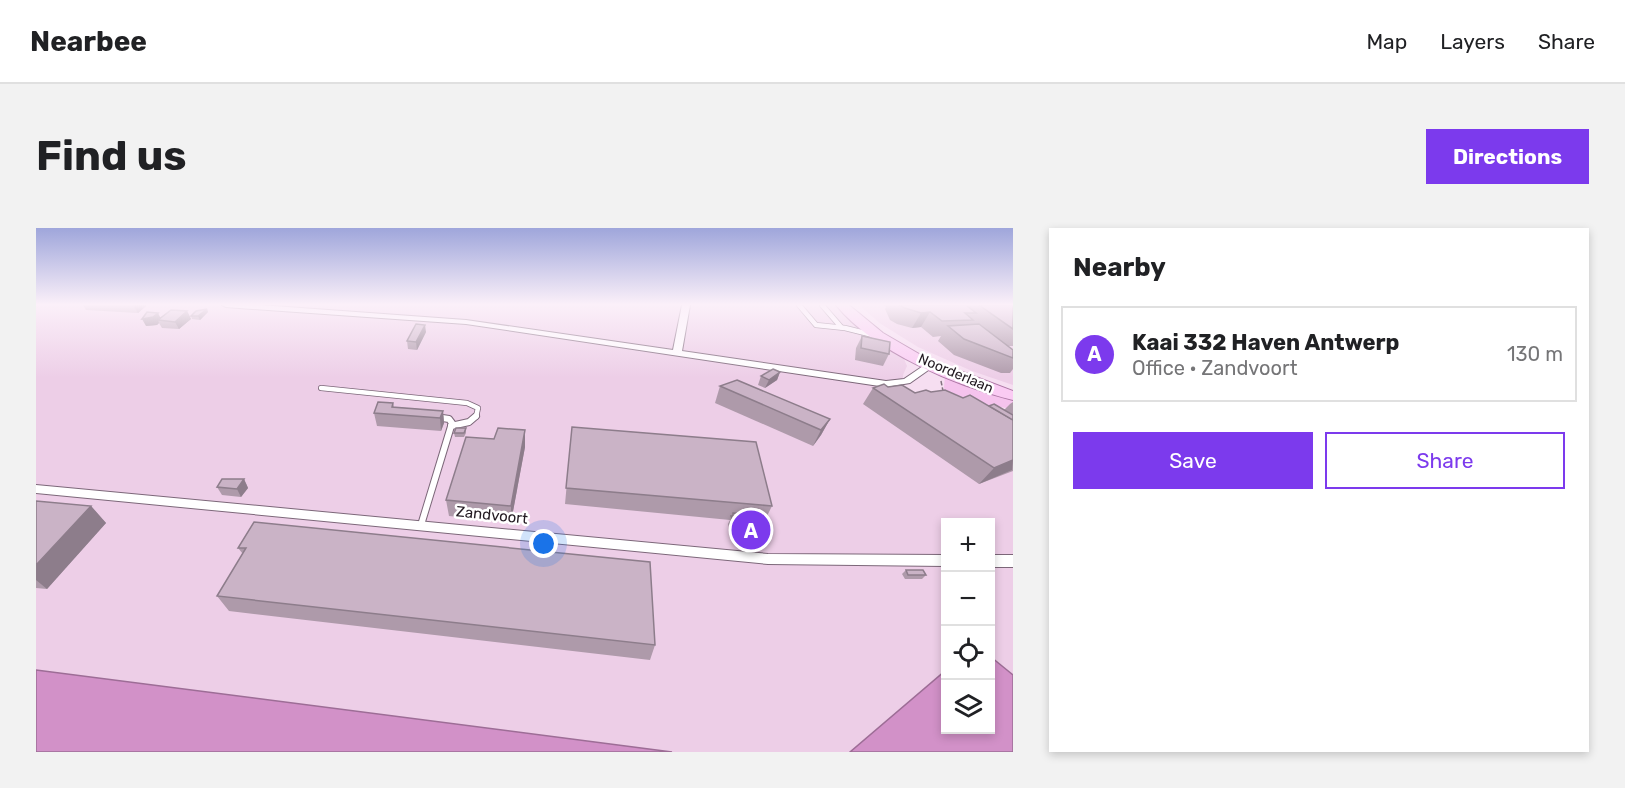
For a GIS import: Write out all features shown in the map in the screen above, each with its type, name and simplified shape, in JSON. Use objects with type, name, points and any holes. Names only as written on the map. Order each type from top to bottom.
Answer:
[{"type":"main road","name":"Noorderlaan","points":[[871,329],[932,364],[1013,396]]},
{"type":"street","points":[[522,329],[830,377],[897,384],[908,381],[932,364]]},
{"type":"street","points":[[677,353],[681,329]]},
{"type":"street","name":"Zandvoort","points":[[36,489],[768,559],[941,561]]},
{"type":"street","points":[[995,561],[1013,561]]},
{"type":"lane","points":[[851,329],[881,337]]},
{"type":"lane","points":[[321,388],[467,403],[478,408],[476,418],[470,423],[451,426]]},
{"type":"lane","points":[[421,525],[452,423],[448,419],[424,416]]},
{"type":"shaded area","points":[[36,329],[864,329],[904,359],[907,366],[903,375],[905,396],[1013,413],[1013,675],[995,660],[995,518],[941,518],[941,674],[850,752],[672,752],[36,670]]},
{"type":"shaded area","points":[[890,329],[1013,329],[1013,385],[972,371],[918,347]]},
{"type":"shaded area","points":[[945,376],[1013,401],[1013,409],[946,398]]},
{"type":"shaded area","points":[[995,660],[1013,675],[1013,752],[850,752],[941,674],[941,734],[995,734]]},
{"type":"shaded area","points":[[36,670],[672,752],[36,752]]},
{"type":"building","points":[[413,329],[423,329],[416,342],[407,341]]},
{"type":"building","points":[[952,329],[986,329],[1013,350],[1013,358],[964,339]]},
{"type":"building","points":[[862,336],[890,342],[889,354],[861,348]]},
{"type":"building","points":[[773,369],[780,372],[769,380],[761,376]]},
{"type":"building","points":[[737,380],[830,419],[821,430],[720,386]]},
{"type":"building","points":[[884,384],[888,387],[902,385],[915,393],[926,390],[931,392],[945,390],[963,398],[970,395],[1013,420],[1013,460],[994,468],[873,388]]},
{"type":"building","points":[[378,402],[393,403],[392,407],[443,411],[440,418],[374,413]]},
{"type":"building","points":[[994,404],[1013,415],[1013,420],[989,406]]},
{"type":"building","points":[[572,427],[756,442],[772,506],[566,488]]},
{"type":"building","points":[[456,428],[466,428],[464,433],[454,433]]},
{"type":"building","points":[[498,428],[525,430],[511,506],[446,500],[466,437],[494,439]]},
{"type":"building","points":[[222,479],[244,479],[237,489],[217,487]]},
{"type":"building","points":[[36,501],[91,506],[36,565]]},
{"type":"building","points":[[733,513],[761,515],[762,522],[767,523],[769,529],[735,525],[731,516]]},
{"type":"building","points":[[254,522],[650,562],[655,645],[217,596],[246,548],[238,548]]},
{"type":"building","points":[[906,570],[923,570],[926,575],[908,575]]},
{"type":"place","name":"Kaai 332 Haven Antwerp","points":[[751,530]]}]
